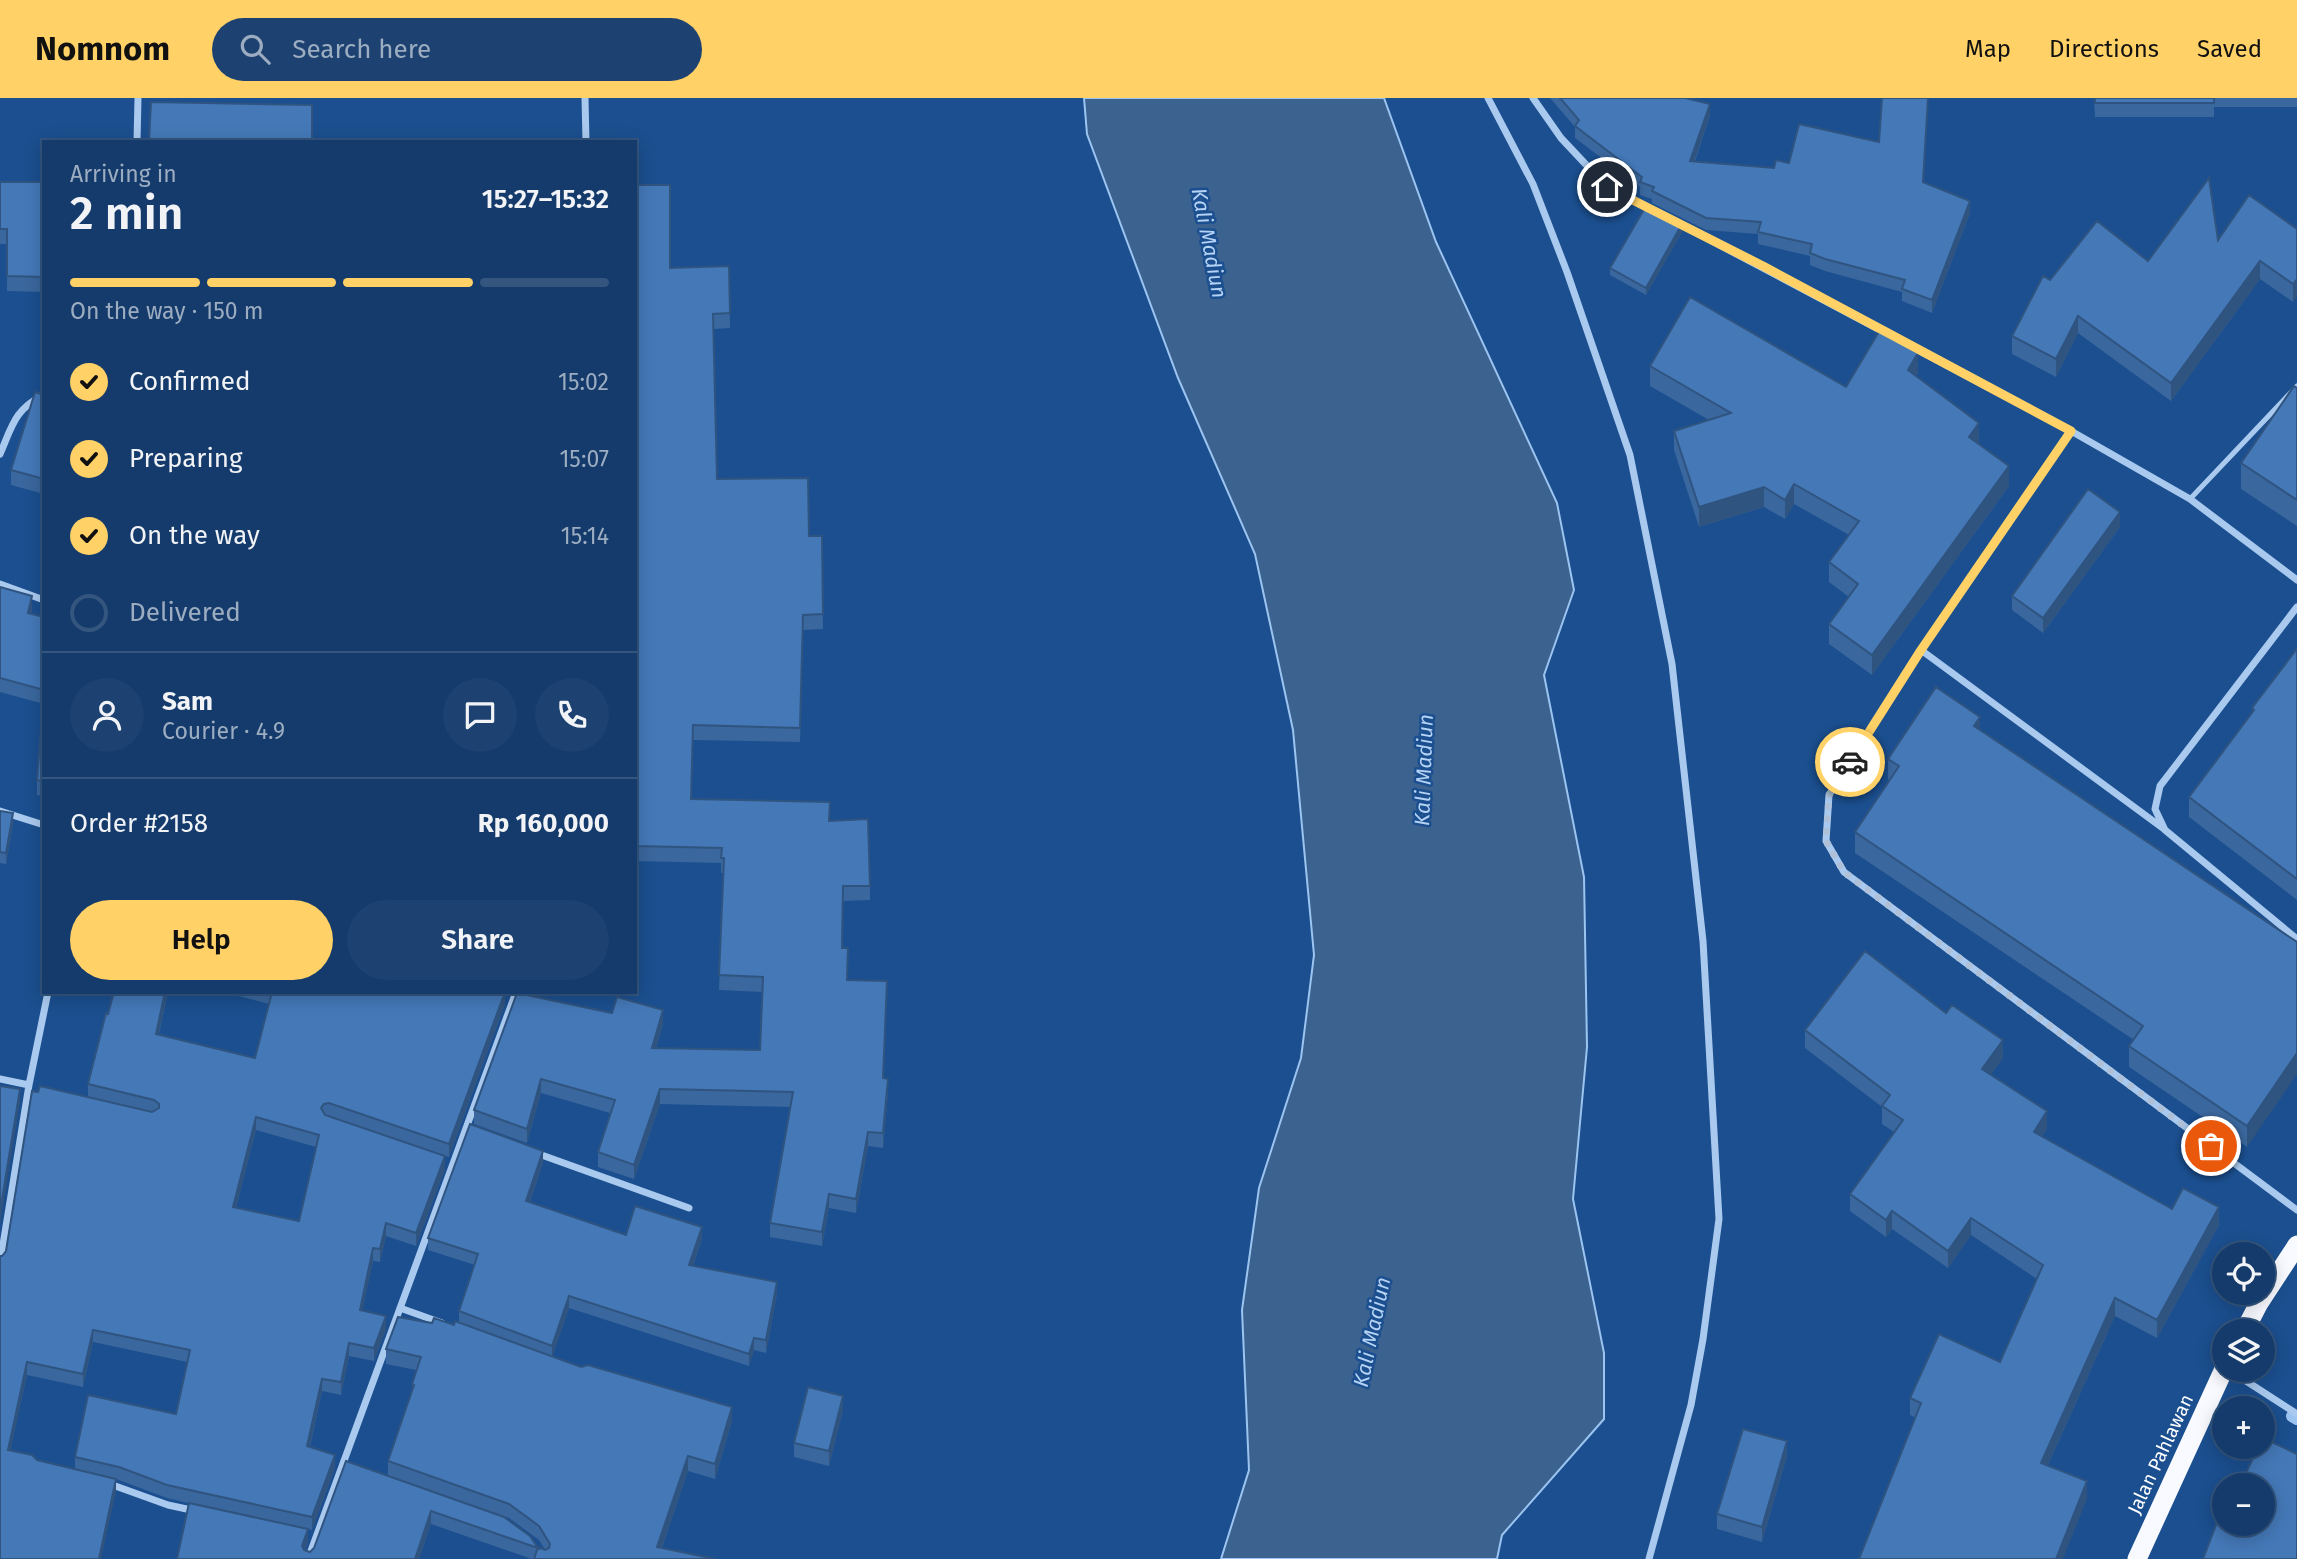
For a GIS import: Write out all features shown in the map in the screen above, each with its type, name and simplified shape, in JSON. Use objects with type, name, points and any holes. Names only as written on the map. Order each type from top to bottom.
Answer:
[{"type":"highway","points":[[2251,1319],[2297,1245]]},
{"type":"highway","name":"Jalan Pahlawan","points":[[2137,1559],[2221,1382]]},
{"type":"street","points":[[137,140],[138,98]]},
{"type":"street","points":[[585,98],[586,140]]},
{"type":"street","points":[[1488,98],[1533,184],[1543,209],[1630,455],[1672,664],[1703,941],[1719,1219],[1691,1405],[1649,1559]]},
{"type":"street","points":[[1533,98],[1561,138],[1607,187],[1763,266],[2071,431],[2190,499],[2297,580]]},
{"type":"street","points":[[0,454],[16,415],[42,395]]},
{"type":"street","points":[[2071,431],[1921,650],[1829,795],[1826,841],[1844,872],[2297,1210]]},
{"type":"street","points":[[0,584],[42,599]]},
{"type":"street","points":[[2165,830],[2155,809],[2160,786],[2297,607]]},
{"type":"street","points":[[1921,650],[2165,830],[2297,939]]},
{"type":"street","points":[[0,811],[42,824]]},
{"type":"street","points":[[0,1263],[28,1087],[48,994]]},
{"type":"street","points":[[308,1559],[515,994]]},
{"type":"street","points":[[0,1079],[40,1092]]},
{"type":"street","points":[[466,1128],[478,1133]]},
{"type":"street","points":[[528,1150],[689,1208]]},
{"type":"street","points":[[440,1161],[452,1165]]},
{"type":"street","points":[[400,1308],[452,1327]]},
{"type":"street","points":[[2246,1382],[2297,1414]]},
{"type":"street","points":[[342,1466],[355,1471]]},
{"type":"street","points":[[104,1483],[168,1505],[208,1514]]},
{"type":"street","points":[[303,1534],[316,1537]]},
{"type":"lane","points":[[2190,499],[2297,386]]},
{"type":"water","name":"Kali Madiun","points":[[1084,98],[1384,98],[1436,242],[1557,503],[1574,590],[1544,675],[1584,877],[1587,1047],[1573,1199],[1604,1353],[1604,1419],[1502,1535],[1497,1559],[1221,1559],[1249,1470],[1242,1310],[1259,1188],[1301,1058],[1314,955],[1293,730],[1255,554],[1178,378],[1087,134]]},
{"type":"building","points":[[1560,98],[1685,98],[1710,104],[1690,161],[1774,168],[1776,160],[1789,163],[1799,124],[1879,142],[1882,98],[1928,98],[1923,182],[1970,201],[1932,300],[1902,289],[1905,280],[1825,259],[1810,253],[1812,244],[1758,232],[1761,222],[1706,218],[1652,191],[1654,187],[1640,182],[1642,177],[1575,126],[1579,120]]},
{"type":"building","points":[[2095,98],[2214,98],[2214,103],[2095,103]]},
{"type":"building","points":[[151,102],[312,105],[312,140],[149,140]]},
{"type":"building","points":[[2209,178],[2218,240],[2249,195],[2297,229],[2297,279],[2293,284],[2260,261],[2171,383],[2078,316],[2056,359],[2012,336],[2043,276],[2050,280],[2097,221],[2148,261]]},
{"type":"building","points":[[0,182],[42,182],[42,277],[7,276],[7,229],[0,229]]},
{"type":"building","points":[[637,185],[670,185],[670,268],[729,266],[730,313],[713,314],[717,479],[808,478],[809,536],[822,536],[823,614],[803,615],[800,728],[693,725],[691,799],[830,802],[829,821],[868,819],[870,886],[843,886],[842,948],[848,948],[847,980],[887,981],[883,1078],[888,1079],[883,1133],[868,1132],[856,1199],[829,1194],[822,1232],[770,1223],[793,1092],[660,1089],[634,1165],[598,1152],[615,1100],[541,1079],[527,1129],[474,1110],[517,994],[612,1013],[617,997],[663,1010],[652,1048],[760,1050],[763,977],[719,975],[724,858],[721,858],[722,848],[637,846]]},
{"type":"building","points":[[1646,206],[1682,224],[1646,288],[1610,268]]},
{"type":"building","points":[[1690,297],[1846,387],[1880,330],[1918,353],[1908,370],[1979,423],[1969,437],[2009,466],[1872,655],[1829,624],[1858,584],[1829,562],[1859,521],[1794,484],[1785,500],[1764,487],[1699,507],[1674,431],[1731,413],[1650,366]]},
{"type":"building","points":[[2294,386],[2297,388],[2297,500],[2241,463]]},
{"type":"building","points":[[35,392],[42,394],[42,478],[11,470]]},
{"type":"building","points":[[2088,489],[2120,512],[2043,618],[2012,596]]},
{"type":"building","points":[[0,587],[32,596],[28,613],[42,616],[42,689],[0,678]]},
{"type":"building","points":[[2297,651],[2297,879],[2189,797]]},
{"type":"building","points":[[1936,687],[1980,717],[1974,726],[2297,942],[2297,1053],[2247,1126],[2129,1046],[2143,1026],[1855,832],[1899,766],[1888,759]]},
{"type":"building","points":[[42,726],[42,781],[37,780]]},
{"type":"building","points":[[0,811],[13,813],[6,853],[0,852]]},
{"type":"building","points":[[1865,951],[1946,1013],[1952,1005],[2003,1040],[1982,1069],[2047,1111],[2034,1132],[2172,1209],[2183,1188],[2219,1207],[2157,1320],[2115,1298],[2041,1463],[2087,1481],[2056,1559],[1859,1559],[1921,1403],[1910,1398],[1939,1334],[2000,1362],[2043,1265],[1971,1218],[1948,1251],[1892,1211],[1886,1220],[1850,1194],[1903,1120],[1882,1106],[1890,1095],[1805,1030]]},
{"type":"building","points":[[113,994],[165,994],[156,1034],[255,1058],[271,994],[504,994],[449,1144],[329,1103],[321,1108],[325,1115],[445,1156],[416,1233],[386,1223],[380,1249],[373,1248],[360,1310],[386,1316],[374,1348],[349,1343],[341,1382],[322,1379],[307,1446],[335,1455],[312,1517],[167,1485],[119,1467],[75,1457],[88,1395],[176,1414],[190,1350],[93,1330],[83,1374],[27,1362],[8,1450],[32,1455],[37,1460],[116,1479],[99,1559],[0,1559],[0,1256],[6,1251],[32,1091],[38,1092],[40,1086],[152,1112],[159,1108],[159,1104],[154,1100],[88,1084],[106,1013],[108,1014]],"holes":[[[256,1117],[319,1135],[299,1221],[233,1207]]]},
{"type":"building","points":[[0,1086],[20,1089],[0,1212]]},
{"type":"building","points":[[470,1124],[543,1151],[526,1201],[626,1235],[635,1206],[702,1227],[689,1265],[777,1282],[766,1340],[754,1338],[749,1354],[569,1296],[552,1346],[459,1311],[478,1254],[428,1238]]},
{"type":"building","points":[[398,1317],[432,1323],[434,1318],[454,1325],[455,1321],[581,1367],[588,1365],[732,1407],[715,1464],[688,1456],[657,1547],[715,1559],[534,1559],[538,1547],[545,1550],[550,1544],[539,1526],[509,1504],[388,1461],[421,1357],[386,1349]]},
{"type":"building","points":[[808,1387],[843,1396],[829,1451],[794,1443]]},
{"type":"building","points":[[1743,1429],[1787,1441],[1762,1527],[1717,1514]]},
{"type":"building","points":[[2275,1444],[2297,1454],[2297,1559],[2203,1559],[2212,1535],[2275,1536],[2275,1473],[2246,1473],[2252,1459],[2275,1459]]},
{"type":"building","points":[[346,1461],[504,1517],[530,1536],[538,1548],[431,1511],[415,1559],[177,1559],[189,1503],[308,1529],[302,1546],[310,1552],[314,1548]]},
{"type":"waterway","points":[[2292,1416],[2297,1419]]},
{"type":"way so far","points":[[1850,762],[1829,795],[1826,841],[1844,872],[2211,1146]]},
{"type":"route","points":[[1607,187],[1763,266],[2071,431],[1921,650],[1850,762]]}]
